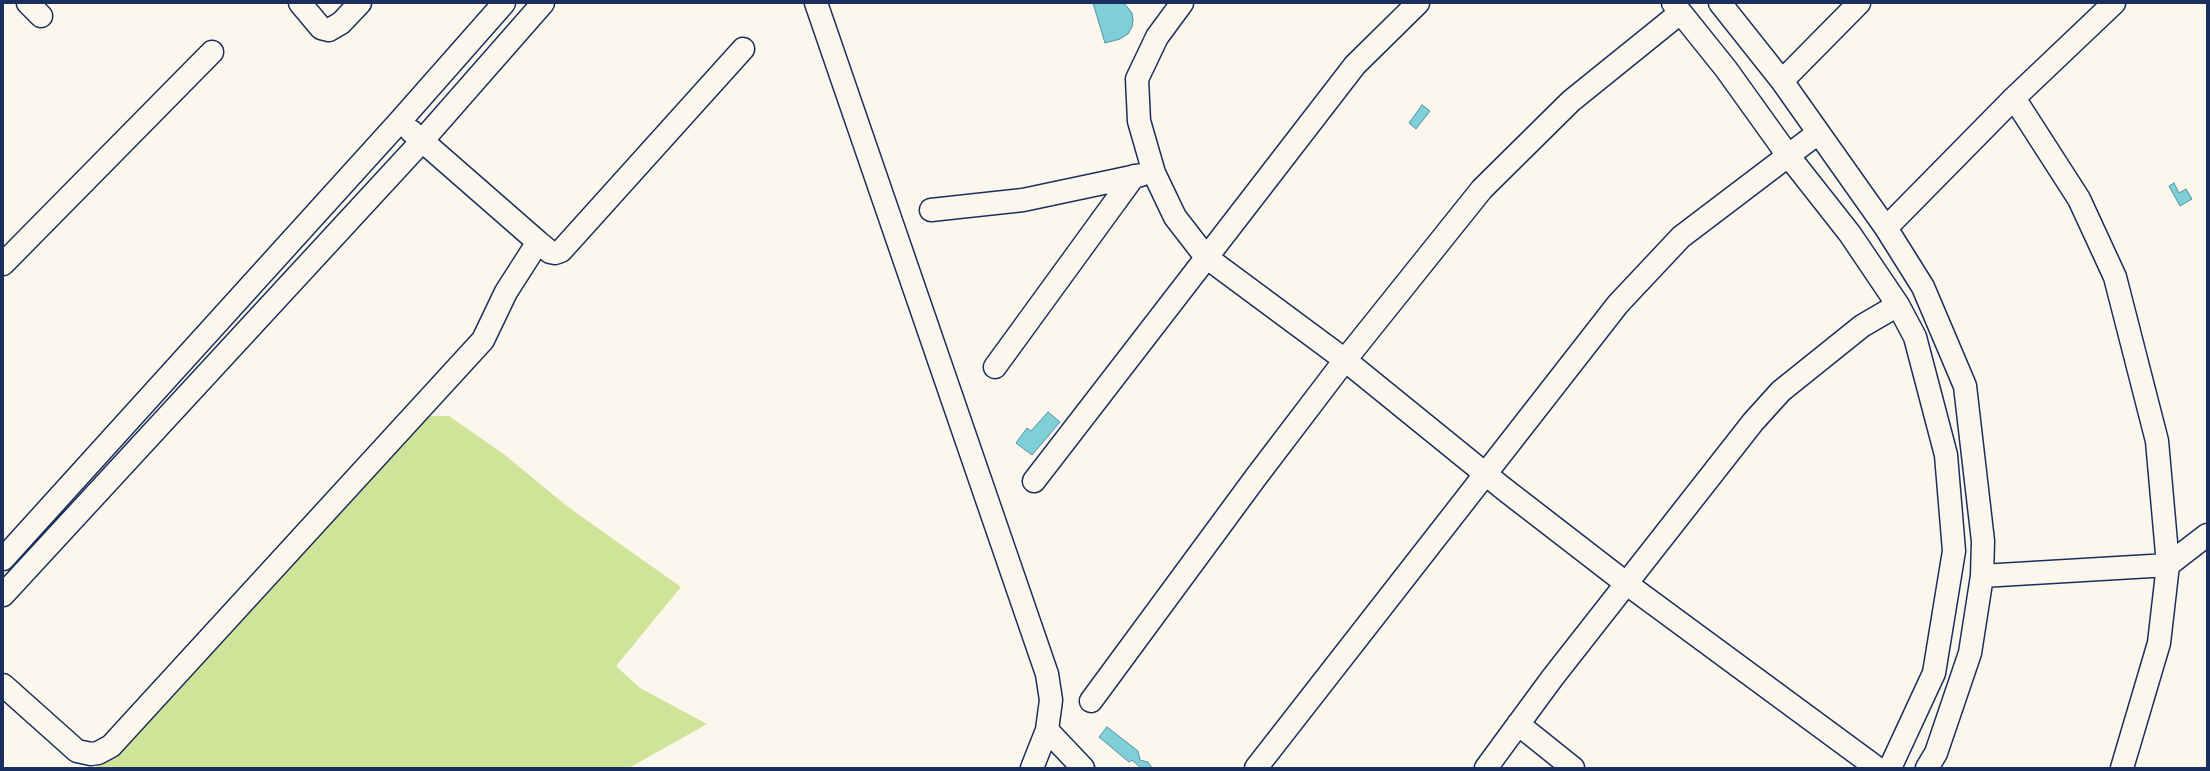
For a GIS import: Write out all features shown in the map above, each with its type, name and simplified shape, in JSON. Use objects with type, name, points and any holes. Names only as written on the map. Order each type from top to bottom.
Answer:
[{"type":"street","points":[[300,3],[321,28],[329,30],[341,23],[360,3]]},
{"type":"street","points":[[3,559],[321,209],[504,3]]},
{"type":"street","points":[[3,595],[422,141],[543,3]]},
{"type":"street","points":[[816,3],[1047,674],[1051,700],[1047,730],[1032,768]]},
{"type":"street","points":[[1182,3],[1157,37],[1137,80],[1144,174],[1206,257],[1345,360],[1485,473],[1627,584],[1877,768]]},
{"type":"street","points":[[1034,481],[1355,65],[1418,3]]},
{"type":"street","points":[[1720,3],[1782,81],[1886,228],[1923,287],[1965,386],[1984,541],[1982,576],[1970,654],[1936,753],[1927,768]]},
{"type":"street","points":[[1782,81],[1859,3]]},
{"type":"street","points":[[1886,228],[2014,98],[2114,3]]},
{"type":"street","points":[[1091,701],[1165,599],[1345,360],[1482,189],[1571,101],[1677,8],[1726,69],[1787,154],[1850,234],[1898,305],[1914,337],[1946,455],[1954,551],[1934,673],[1890,768]]},
{"type":"street","points":[[400,121],[550,252],[561,251],[743,49]]},
{"type":"street","points":[[3,264],[212,52]]},
{"type":"street","points":[[2014,98],[2079,199],[2115,277],[2157,442],[2168,565],[2159,643],[2122,768]]},
{"type":"street","points":[[1256,768],[1618,304],[1681,237],[1787,154],[1818,133]]},
{"type":"street","points":[[931,210],[1023,200],[1144,174]]},
{"type":"street","points":[[995,367],[1144,174]]},
{"type":"street","points":[[321,209],[341,228]]},
{"type":"street","points":[[3,685],[77,751],[91,754],[98,753],[111,746],[483,340],[506,292],[538,242]]},
{"type":"street","points":[[1486,768],[1518,724],[1753,422],[1781,391],[1862,326],[1898,305]]},
{"type":"street","points":[[179,365],[198,384]]},
{"type":"street","points":[[1982,576],[2168,565],[2207,535]]},
{"type":"street","points":[[1518,724],[1573,768]]},
{"type":"street","points":[[1047,730],[1083,768]]},
{"type":"green space","points":[[427,416],[449,416],[505,455],[568,507],[681,587],[616,666],[640,688],[707,724],[629,768],[95,768],[290,557]]},
{"type":"water","points":[[1093,3],[1124,3],[1132,13],[1133,20],[1132,27],[1128,34],[1120,39],[1105,43]]},
{"type":"water","points":[[1422,105],[1430,111],[1416,129],[1409,123]]},
{"type":"water","points":[[2174,183],[2179,193],[2186,189],[2192,199],[2180,206],[2169,186]]},
{"type":"water","points":[[1048,412],[1060,422],[1032,455],[1016,443],[1027,428],[1031,431]]},
{"type":"water","points":[[1107,727],[1138,751],[1140,760],[1148,762],[1152,768],[1141,768],[1132,760],[1129,762],[1099,737]]}]
